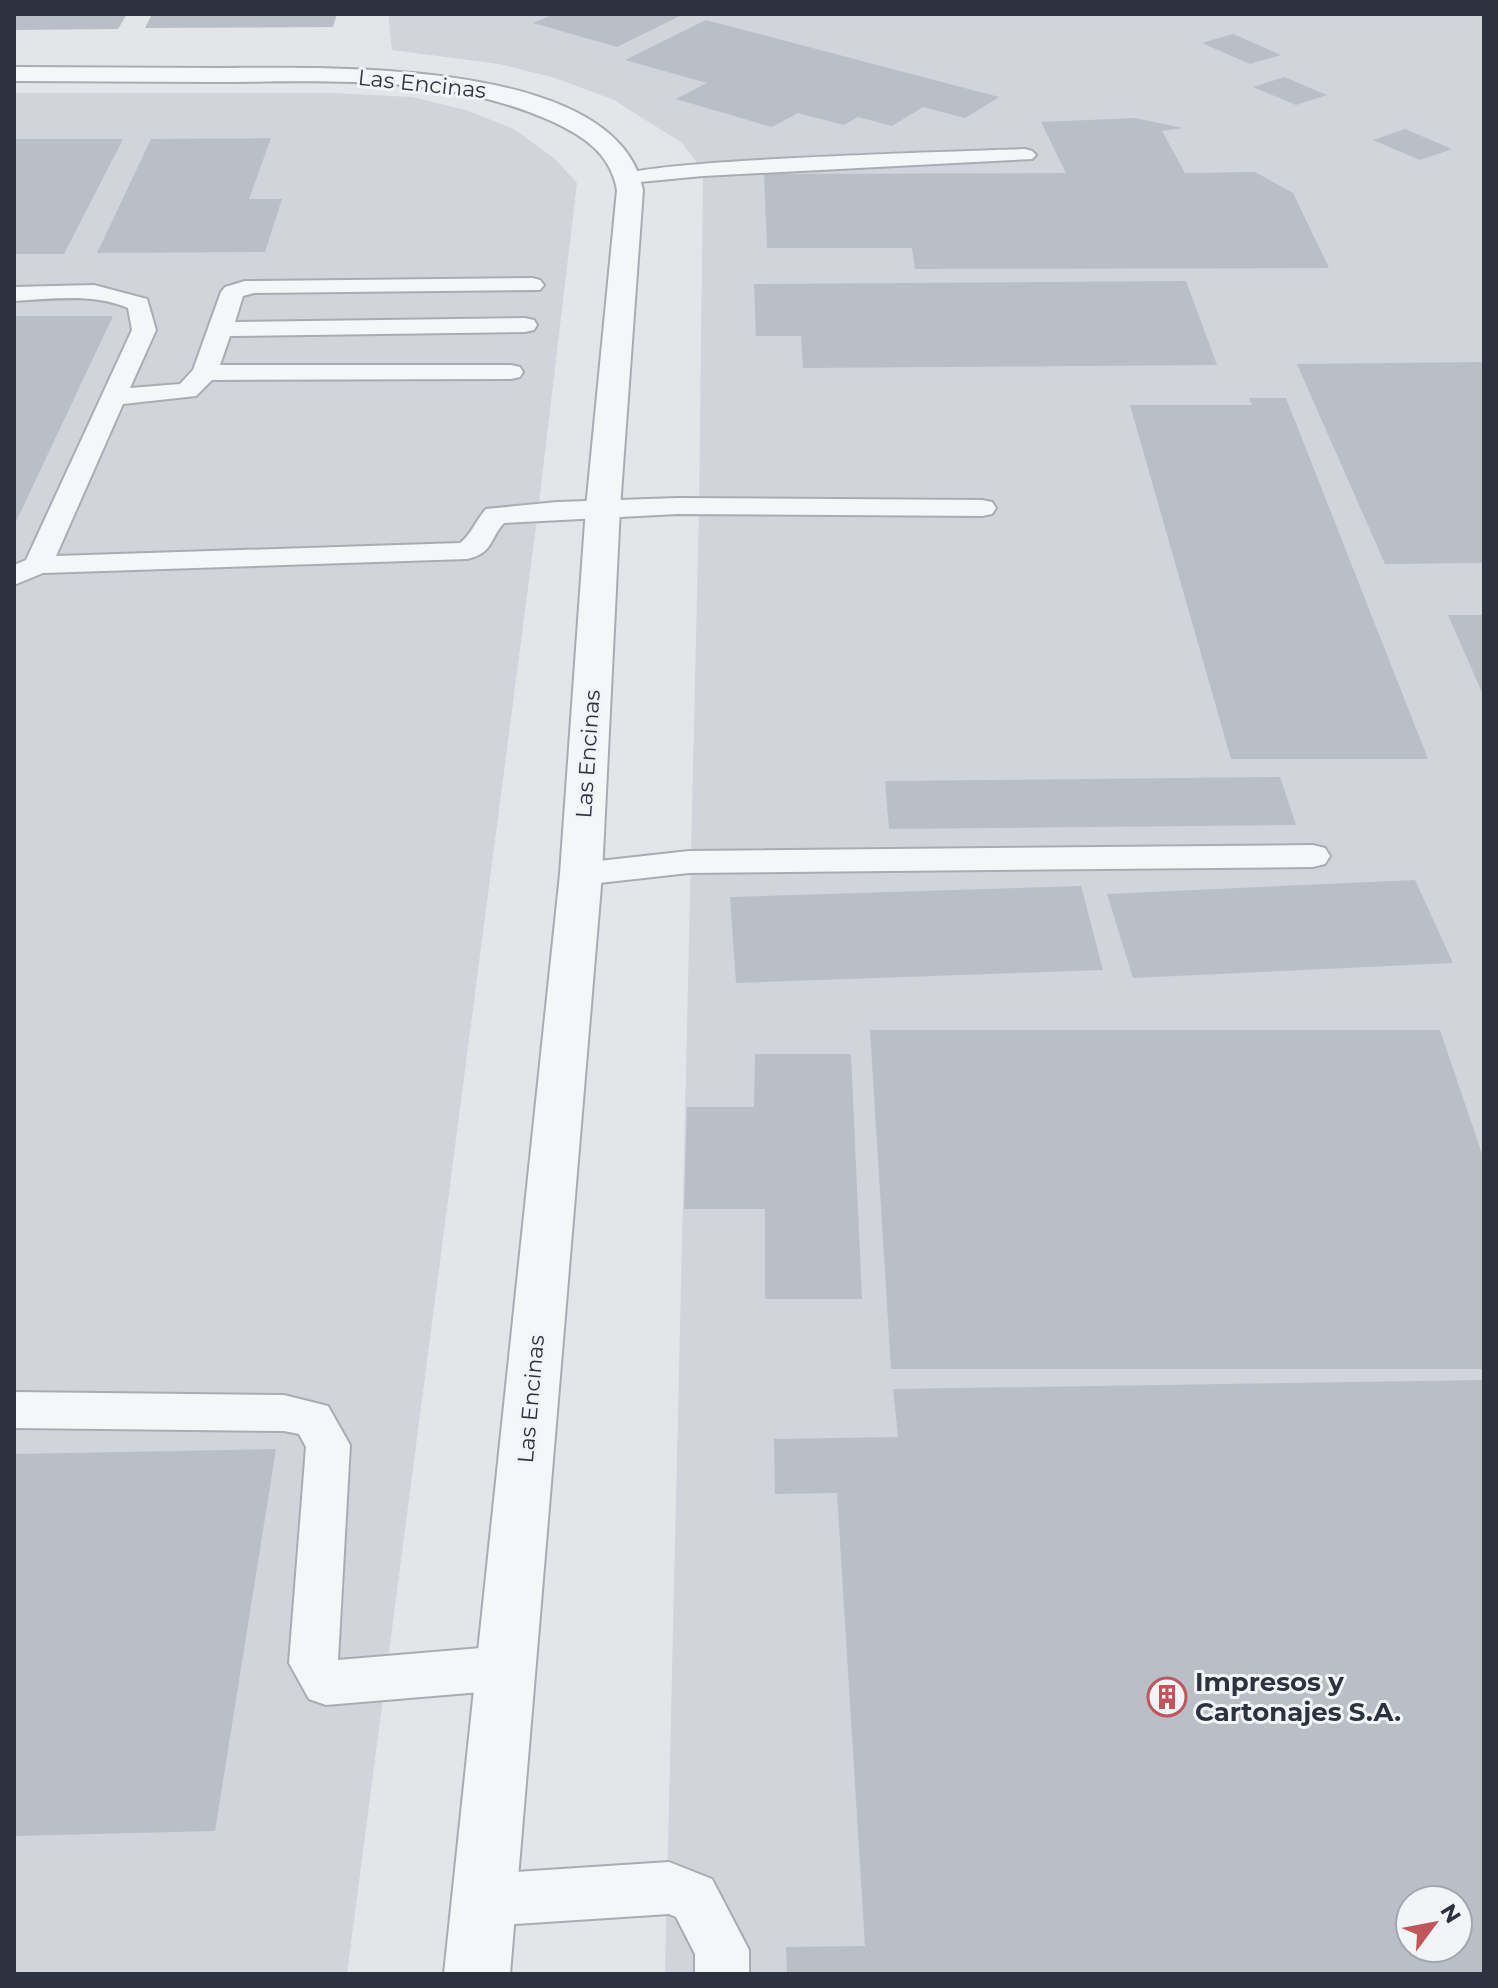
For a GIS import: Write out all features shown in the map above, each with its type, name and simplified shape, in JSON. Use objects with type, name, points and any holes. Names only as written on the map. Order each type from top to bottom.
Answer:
[{"type":"street","name":"Las Encinas","points":[[14,74],[361,76],[468,86],[532,104],[587,130],[610,146],[629,177],[603,508],[581,874],[477,1974]]},
{"type":"lane","points":[[629,177],[703,170],[1025,155]]},
{"type":"lane","points":[[113,397],[187,391],[205,373],[233,292],[253,286],[532,285]]},
{"type":"lane","points":[[14,294],[102,293],[124,296],[139,304],[144,330],[26,570],[467,551],[481,541],[485,527],[496,515],[603,508],[982,508]]},
{"type":"lane","points":[[219,329],[525,325]]},
{"type":"lane","points":[[205,373],[511,372]]},
{"type":"lane","points":[[581,874],[689,862],[1313,856]]},
{"type":"lane","points":[[14,1410],[284,1413],[313,1419],[328,1445],[313,1663],[326,1683],[505,1668]]},
{"type":"lane","points":[[483,1900],[669,1888],[694,1897],[722,1950],[722,1974]]},
{"type":"shaded area","points":[[388,14],[1484,14],[1484,1974],[665,1974],[699,509],[703,170],[682,143],[614,100],[555,78],[499,64],[392,50]]},
{"type":"shaded area","points":[[14,93],[332,93],[412,97],[466,110],[514,129],[555,159],[577,183],[538,511],[347,1974],[14,1974]]},
{"type":"building","points":[[14,14],[127,14],[118,29],[14,30]]},
{"type":"building","points":[[152,14],[337,14],[333,27],[145,28]]},
{"type":"building","points":[[554,14],[684,14],[617,47],[533,23]]},
{"type":"building","points":[[706,20],[999,97],[965,118],[923,107],[892,126],[858,117],[844,125],[798,113],[772,127],[676,99],[707,83],[625,60]]},
{"type":"building","points":[[1233,34],[1281,55],[1250,64],[1202,43]]},
{"type":"building","points":[[1284,77],[1327,95],[1296,105],[1253,87]]},
{"type":"building","points":[[1135,118],[1183,128],[1162,131],[1185,173],[1255,172],[1293,193],[1329,268],[915,269],[912,248],[767,248],[764,174],[1066,173],[1041,122]]},
{"type":"building","points":[[1405,129],[1452,149],[1420,160],[1373,140]]},
{"type":"building","points":[[271,138],[249,199],[282,199],[265,252],[97,253],[151,139]]},
{"type":"building","points":[[14,139],[123,139],[64,254],[14,254]]},
{"type":"building","points":[[1186,281],[1217,365],[803,368],[801,336],[756,336],[754,284]]},
{"type":"building","points":[[14,316],[113,316],[14,526]]},
{"type":"building","points":[[1484,362],[1484,563],[1385,564],[1297,364]]},
{"type":"building","points":[[1249,398],[1286,398],[1428,759],[1231,759],[1130,405],[1252,405]]},
{"type":"building","points":[[1448,615],[1484,615],[1484,697]]},
{"type":"building","points":[[1280,777],[1296,825],[889,829],[885,781]]},
{"type":"building","points":[[1415,880],[1453,963],[1133,978],[1107,894]]},
{"type":"building","points":[[1081,886],[1103,970],[736,983],[730,897]]},
{"type":"building","points":[[870,1030],[1440,1030],[1484,1160],[1484,1369],[891,1369]]},
{"type":"building","points":[[755,1054],[851,1054],[862,1299],[765,1299],[765,1209],[684,1209],[687,1107],[754,1107]]},
{"type":"building","name":"Impresos y Cartonajes S.A.","points":[[1484,1380],[1484,1974],[787,1974],[786,1947],[865,1946],[837,1493],[775,1494],[774,1439],[898,1437],[893,1389]]},
{"type":"building","points":[[276,1449],[215,1831],[14,1836],[14,1454]]},
{"type":"place","name":"Impresos y Cartonajes S.A.","points":[[1167,1697]]}]
